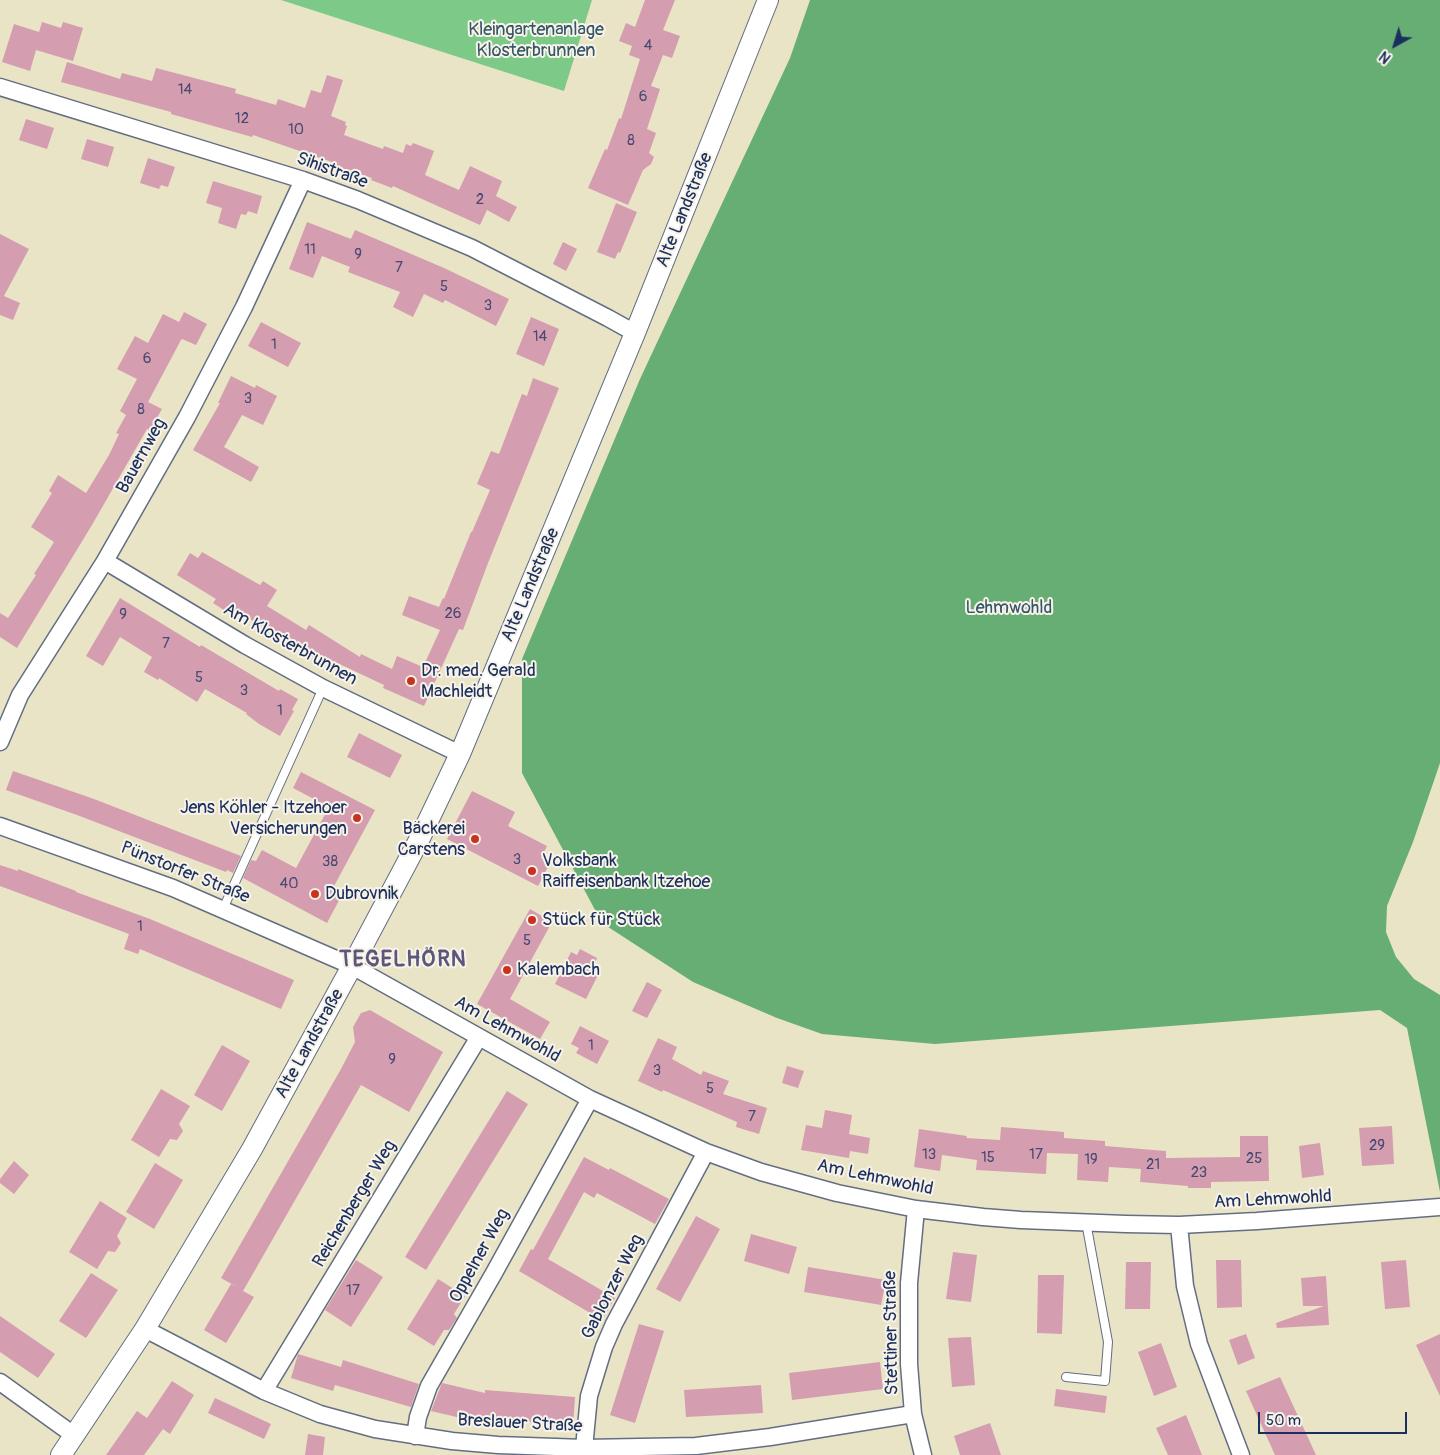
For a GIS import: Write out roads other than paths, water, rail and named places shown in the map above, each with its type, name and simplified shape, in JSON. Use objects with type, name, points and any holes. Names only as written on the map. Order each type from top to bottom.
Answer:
[{"type":"street","name":"Alte Landstraße","points":[[61,1455],[145,1330],[252,1149],[352,966],[423,843],[635,333],[768,0]]},
{"type":"street","name":"Sihistraße","points":[[2,92],[303,180],[358,200],[472,248],[635,333]]},
{"type":"street","name":"Bauernweg","points":[[0,742],[20,695],[104,561],[187,417],[244,307],[303,180]]},
{"type":"street","name":"Am Klosterbrunnen","points":[[104,561],[245,645],[323,688],[460,754]]},
{"type":"street","name":"Pünstorfer Straße","points":[[0,826],[173,888],[352,966]]},
{"type":"street","name":"Am Lehmwohld","points":[[352,966],[590,1098],[706,1152],[761,1172],[837,1193],[916,1209],[1022,1220],[1179,1225],[1439,1211]]},
{"type":"street","name":"Reichenberger Weg","points":[[264,1391],[479,1037]]},
{"type":"street","name":"Oppelner Weg","points":[[415,1436],[422,1400],[433,1378],[494,1273],[590,1098]]},
{"type":"street","name":"Gablonzer Weg","points":[[584,1448],[589,1396],[604,1347],[614,1324],[706,1152]]},
{"type":"street","name":"Stettiner Straße","points":[[916,1209],[909,1283],[908,1334],[913,1414],[923,1455]]},
{"type":"street","points":[[1179,1225],[1185,1286],[1199,1344],[1241,1455]]},
{"type":"street","name":"Breslauer Straße","points":[[145,1330],[264,1391],[320,1414],[375,1429],[415,1436],[451,1448],[486,1450],[696,1446],[770,1437],[913,1414]]},
{"type":"street","points":[[0,1382],[75,1436]]},
{"type":"lane","points":[[223,909],[323,688]]},
{"type":"lane","points":[[1066,1377],[1105,1381],[1108,1342],[1086,1222]]},
{"type":"place","name":"Dr. med. Gerald Machleidt","points":[[411,681]]},
{"type":"place","name":"Jens Köhler - Itzehoer Versicherungen","points":[[357,818]]},
{"type":"place","name":"Bäckerei Carstens","points":[[475,839]]},
{"type":"place","name":"Volksbank Raiffeisenbank Itzehoe","points":[[532,871]]},
{"type":"place","name":"Dubrovnik","points":[[315,894]]},
{"type":"place","name":"Stück für Stück","points":[[532,920]]},
{"type":"place","name":"Kalembach","points":[[507,970]]},
{"type":"district","name":"TEGELHÖRN","points":[[403,960]]},
{"type":"park label","name":"Kleingartenanlage Klosterbrunnen","points":[[536,40]]},
{"type":"park label","name":"Lehmwohld","points":[[1009,608]]}]
